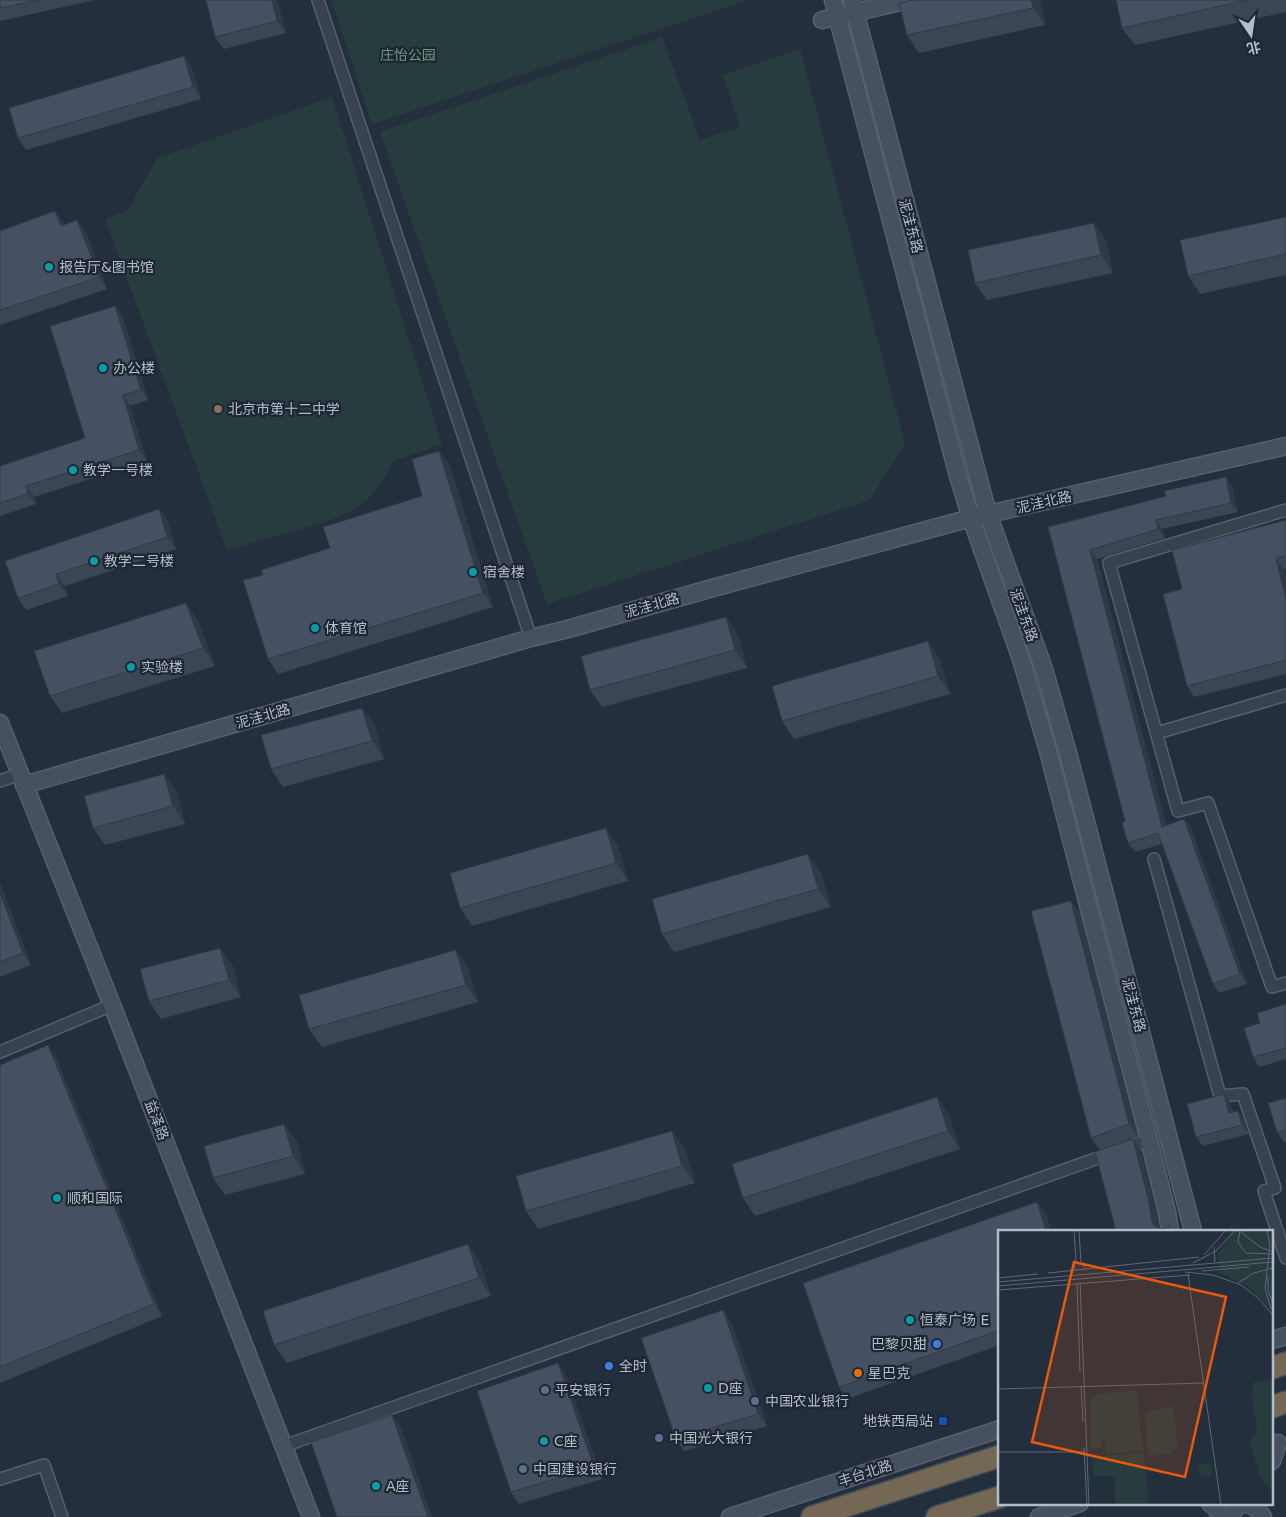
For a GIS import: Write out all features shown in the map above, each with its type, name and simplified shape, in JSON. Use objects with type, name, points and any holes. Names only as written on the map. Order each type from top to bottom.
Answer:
[{"type":"highway","points":[[1274,1406],[1286,1402]]},
{"type":"highway","name":"丰台北路","points":[[812,1517],[998,1457]]},
{"type":"highway","points":[[937,1517],[998,1498]]},
{"type":"street","points":[[318,0],[531,638]]},
{"type":"street","name":"泥洼东路","points":[[833,0],[830,18],[958,476],[1021,658],[1048,751],[1149,1140],[1170,1230]]},
{"type":"street","points":[[830,18],[854,6],[908,0]]},
{"type":"street","name":"泥洼东路","points":[[854,6],[988,514],[1046,678],[1193,1230]]},
{"type":"street","name":"泥洼北路","points":[[22,779],[718,586],[971,518],[1286,446]]},
{"type":"street","points":[[1286,510],[1109,563],[1178,811],[1208,803],[1272,987],[1286,983]]},
{"type":"street","points":[[1156,733],[1286,695]]},
{"type":"street","name":"益泽路","points":[[0,723],[311,1517]]},
{"type":"street","points":[[0,780],[22,779]]},
{"type":"street","points":[[1154,859],[1220,1096],[1243,1094],[1275,1188],[1264,1191],[1286,1258]]},
{"type":"street","points":[[0,1052],[112,1005]]},
{"type":"street","points":[[284,1446],[1149,1140]]},
{"type":"street","points":[[1167,1212],[1174,1230]]},
{"type":"street","name":"丰台北路","points":[[730,1517],[998,1430]]},
{"type":"street","points":[[1274,1456],[1279,1443]]},
{"type":"street","points":[[0,1479],[44,1465],[62,1517]]},
{"type":"street","points":[[1039,1517],[1077,1504]]},
{"type":"street","points":[[1211,1504],[1221,1517]]},
{"type":"street","points":[[1229,1517],[1239,1504]]},
{"type":"street","points":[[1251,1504],[1257,1508],[1263,1517]]},
{"type":"street","points":[[1267,1504],[1269,1517]]},
{"type":"green space","name":"庄怡公园","points":[[331,0],[748,0],[372,124]]},
{"type":"green space","points":[[662,37],[700,140],[740,127],[723,75],[800,49],[905,443],[870,500],[547,604],[380,132]]},
{"type":"green space","points":[[332,97],[442,444],[393,461],[374,492],[352,510],[339,517],[227,550],[105,219],[128,210],[158,158]]},
{"type":"building","points":[[0,0],[39,0],[0,8]]},
{"type":"building","points":[[206,0],[272,0],[277,21],[215,37]]},
{"type":"building","points":[[914,0],[1031,0],[1033,8],[907,35],[899,3]]},
{"type":"building","points":[[1116,0],[1247,0],[1122,28]]},
{"type":"building","points":[[184,56],[193,87],[18,138],[9,108]]},
{"type":"building","name":"报告厅&图书馆","points":[[55,211],[61,226],[77,220],[99,277],[0,310],[0,231]]},
{"type":"building","points":[[1286,217],[1286,254],[1188,276],[1180,240]]},
{"type":"building","points":[[1094,223],[1101,255],[975,283],[968,250]]},
{"type":"building","points":[[115,306],[141,390],[123,395],[139,450],[26,486],[28,494],[0,503],[0,466],[85,438],[50,326]]},
{"type":"building","points":[[439,451],[483,593],[268,659],[243,580],[263,575],[261,570],[330,548],[323,527],[422,496],[412,459]]},
{"type":"building","points":[[1226,477],[1231,503],[1156,520],[1158,529],[1090,550],[1162,827],[1184,819],[1240,974],[1213,984],[1158,833],[1128,843],[1122,823],[1125,821],[1048,527],[1166,496],[1164,491]]},
{"type":"building","points":[[159,509],[167,537],[56,574],[59,584],[18,598],[5,561]]},
{"type":"building","points":[[1286,520],[1286,556],[1276,558],[1286,599],[1286,660],[1187,686],[1163,594],[1182,589],[1172,550]]},
{"type":"building","points":[[186,603],[203,648],[50,696],[34,651]]},
{"type":"building","points":[[726,617],[735,650],[590,690],[581,656]]},
{"type":"building","points":[[928,641],[938,676],[782,721],[772,686]]},
{"type":"building","points":[[362,708],[372,741],[271,769],[261,735]]},
{"type":"building","points":[[164,774],[173,806],[93,828],[84,796]]},
{"type":"building","points":[[606,828],[616,863],[460,908],[450,873]]},
{"type":"building","points":[[808,854],[818,889],[662,934],[652,899]]},
{"type":"building","points":[[0,893],[23,953],[0,962]]},
{"type":"building","points":[[1071,901],[1129,1124],[1091,1138],[1031,911]]},
{"type":"building","points":[[220,948],[229,980],[149,1001],[140,969]]},
{"type":"building","points":[[456,950],[466,985],[309,1029],[299,995]]},
{"type":"building","points":[[1286,1004],[1286,1048],[1253,1057],[1244,1028],[1260,1023],[1257,1013]]},
{"type":"building","name":"顺和国际","points":[[48,1045],[154,1304],[0,1367],[0,1065]]},
{"type":"building","points":[[1224,1094],[1229,1113],[1238,1111],[1242,1125],[1196,1137],[1187,1104]]},
{"type":"building","points":[[937,1097],[948,1131],[743,1198],[732,1164]]},
{"type":"building","points":[[1286,1098],[1286,1130],[1277,1132],[1268,1103]]},
{"type":"building","points":[[284,1124],[293,1156],[213,1178],[204,1146]]},
{"type":"building","points":[[672,1131],[682,1166],[526,1211],[516,1176]]},
{"type":"building","points":[[1133,1139],[1154,1226],[1164,1229],[1169,1225],[1171,1230],[1116,1230],[1095,1152]]},
{"type":"building","name":"恒泰广场 E","points":[[1037,1202],[1046,1230],[998,1230],[998,1331],[839,1387],[803,1283]]},
{"type":"building","points":[[468,1244],[479,1278],[274,1345],[263,1311]]},
{"type":"building","name":"D座","points":[[723,1310],[758,1414],[676,1439],[641,1338]]},
{"type":"building","name":"C座","points":[[558,1363],[594,1467],[511,1492],[477,1391]]},
{"type":"building","name":"A座","points":[[392,1415],[428,1517],[337,1517],[311,1442]]},
{"type":"place","name":"报告厅&图书馆","points":[[49,267]]},
{"type":"place","name":"办公楼","points":[[103,368]]},
{"type":"place","name":"北京市第十二中学","points":[[218,409]]},
{"type":"place","name":"教学一号楼","points":[[73,470]]},
{"type":"place","name":"教学二号楼","points":[[94,561]]},
{"type":"place","name":"宿舍楼","points":[[473,572]]},
{"type":"place","name":"体育馆","points":[[315,628]]},
{"type":"place","name":"实验楼","points":[[131,667]]},
{"type":"place","name":"顺和国际","points":[[57,1198]]},
{"type":"place","name":"恒泰广场 E","points":[[910,1320]]},
{"type":"place","name":"巴黎贝甜","points":[[937,1344]]},
{"type":"place","name":"全时","points":[[609,1366]]},
{"type":"place","name":"星巴克","points":[[858,1373]]},
{"type":"place","name":"D座","points":[[708,1388]]},
{"type":"place","name":"平安银行","points":[[545,1390]]},
{"type":"place","name":"中国农业银行","points":[[755,1401]]},
{"type":"place","name":"地铁西局站","points":[[943,1421]]},
{"type":"place","name":"中国光大银行","points":[[659,1438]]},
{"type":"place","name":"C座","points":[[544,1441]]},
{"type":"place","name":"中国建设银行","points":[[523,1469]]},
{"type":"place","name":"A座","points":[[376,1486]]}]
